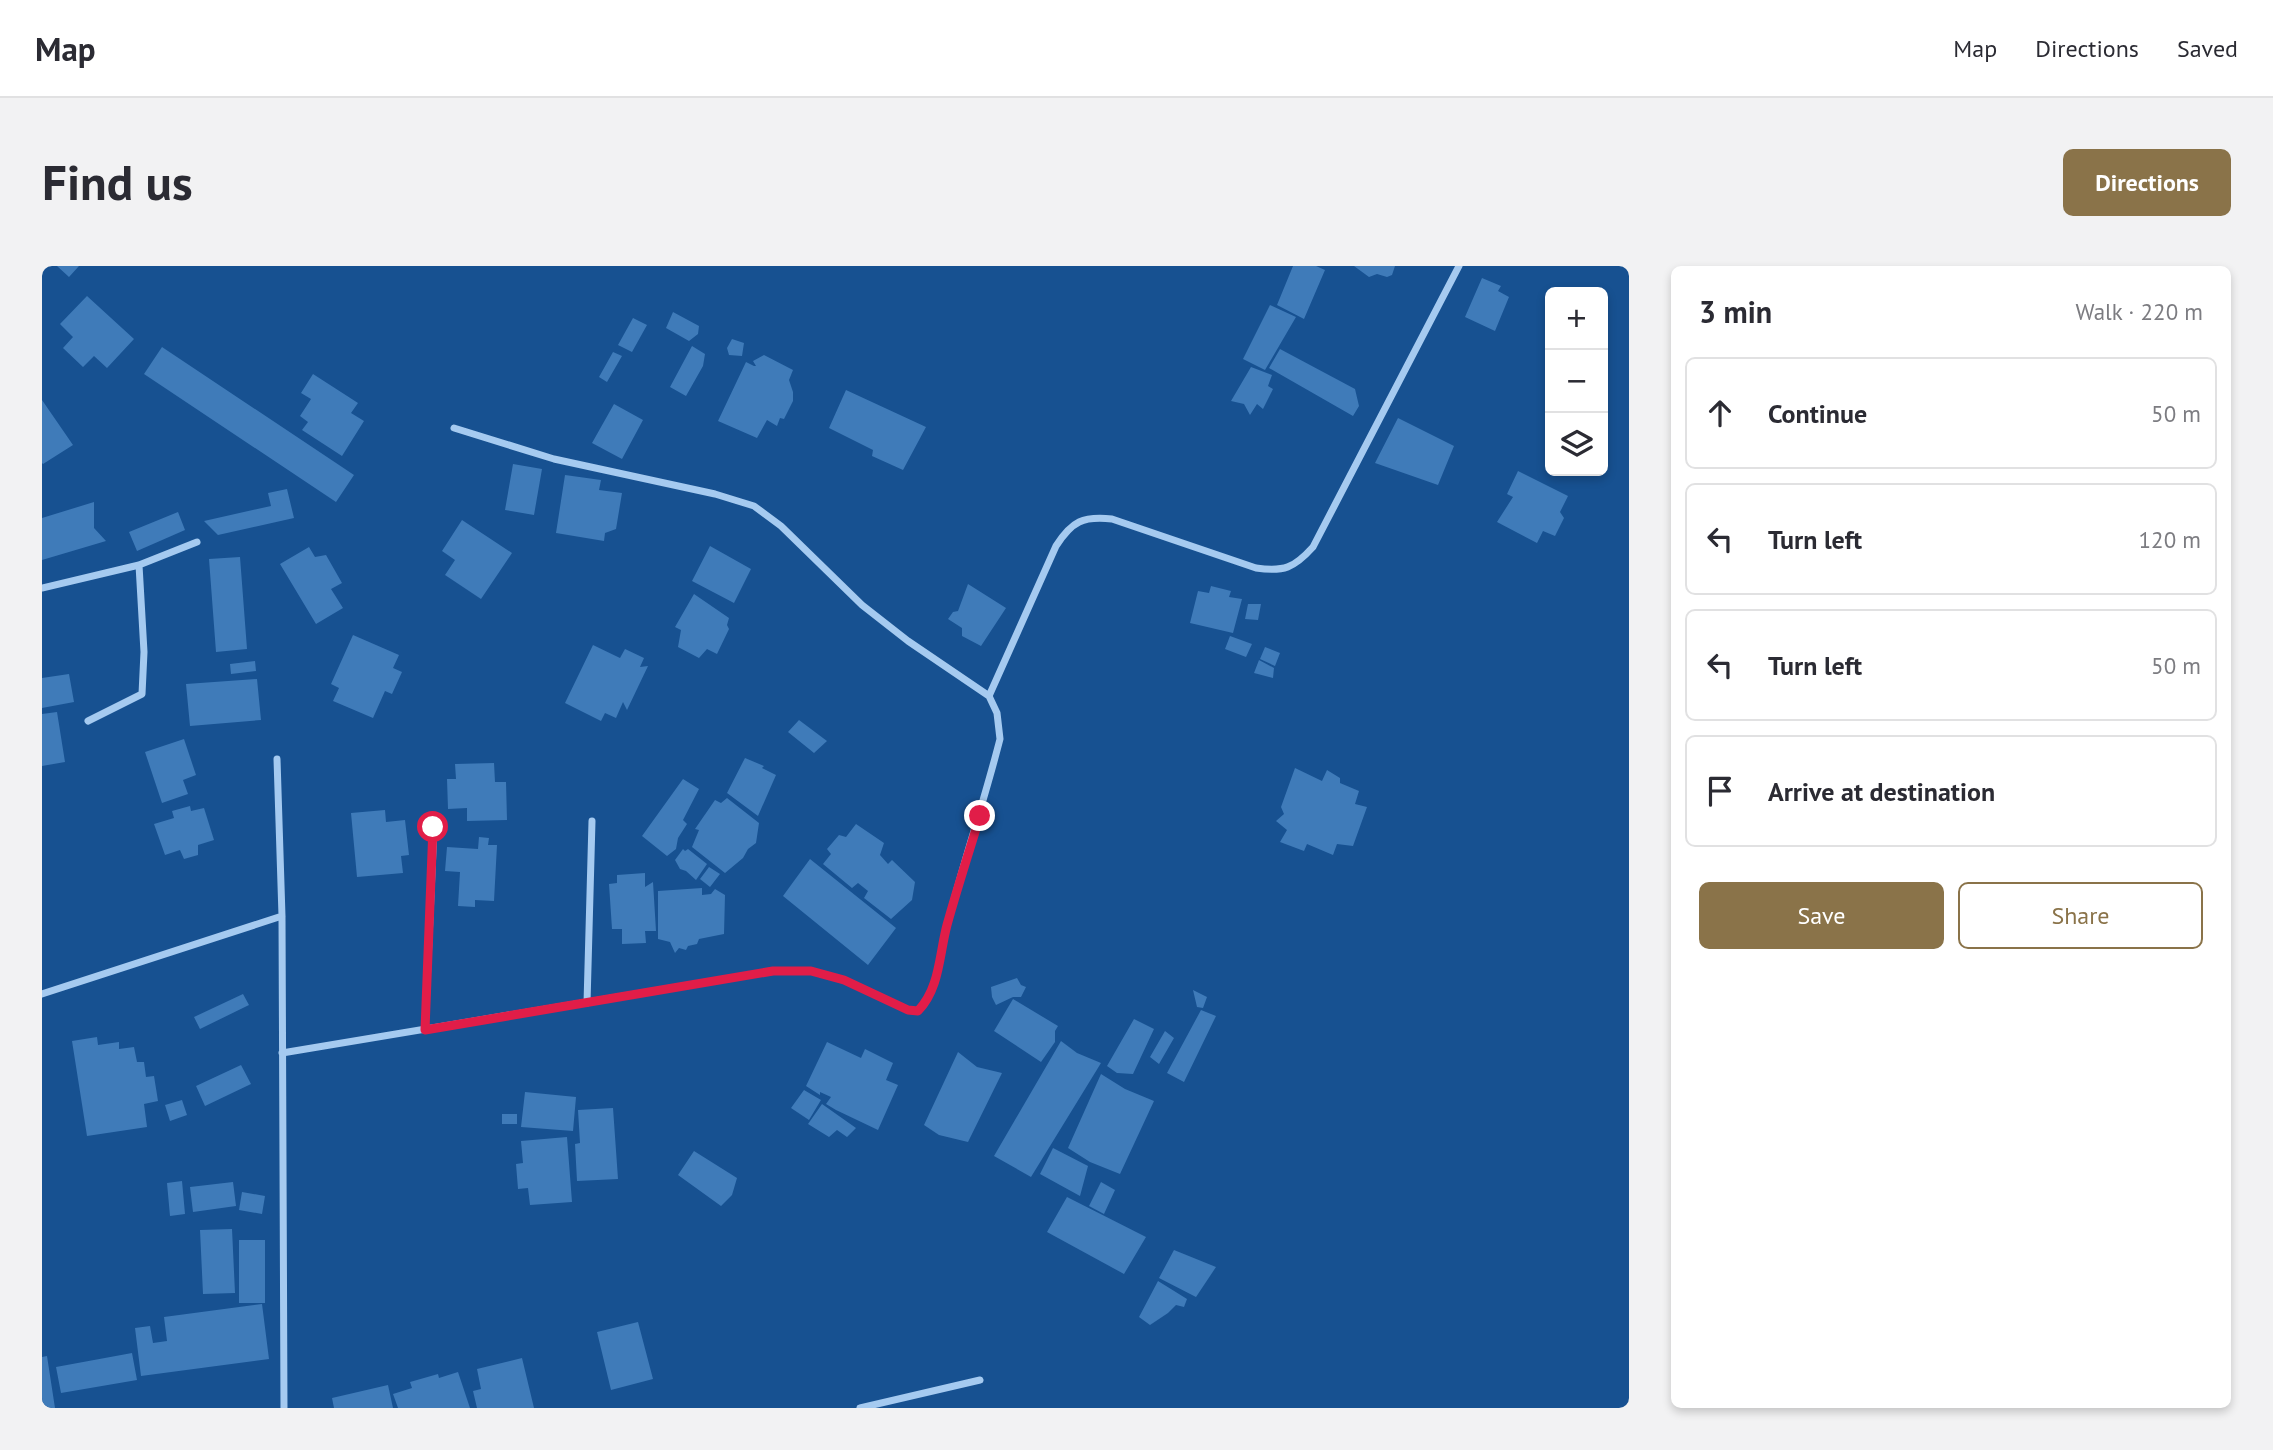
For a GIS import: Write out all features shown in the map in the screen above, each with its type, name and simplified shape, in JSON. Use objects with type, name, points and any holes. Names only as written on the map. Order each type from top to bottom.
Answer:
[{"type":"street","points":[[989,696],[1056,546],[1066,531],[1081,520],[1093,517],[1112,519],[1256,568],[1290,568],[1300,562],[1313,547],[1460,266]]},
{"type":"street","points":[[282,1053],[773,971],[811,971],[844,980],[908,1010],[918,1011],[927,1002],[937,975],[946,928],[1000,739],[997,713],[989,696],[908,641],[862,605],[781,526],[754,506],[715,494],[554,459],[454,428]]},
{"type":"street","points":[[42,588],[139,565],[197,542]]},
{"type":"street","points":[[88,721],[142,694],[144,652],[139,565]]},
{"type":"street","points":[[277,759],[282,916],[284,1408]]},
{"type":"street","points":[[587,1003],[592,821]]},
{"type":"street","points":[[425,1030],[433,827]]},
{"type":"street","points":[[42,994],[282,916]]},
{"type":"street","points":[[860,1408],[980,1380]]},
{"type":"building","points":[[57,266],[79,266],[69,277]]},
{"type":"building","points":[[1293,266],[1316,266],[1325,270],[1304,319],[1277,305]]},
{"type":"building","points":[[1354,266],[1395,266],[1392,275],[1387,277],[1377,274],[1369,277]]},
{"type":"building","points":[[1482,278],[1501,286],[1498,291],[1509,297],[1495,331],[1465,317]]},
{"type":"building","points":[[87,296],[134,339],[107,368],[94,356],[83,367],[63,348],[73,337],[60,324]]},
{"type":"building","points":[[1270,305],[1296,317],[1265,370],[1243,359]]},
{"type":"building","points":[[673,312],[699,326],[698,334],[689,341],[666,328]]},
{"type":"building","points":[[633,318],[647,325],[632,352],[618,345]]},
{"type":"building","points":[[732,339],[744,343],[742,356],[729,355],[727,348]]},
{"type":"building","points":[[692,346],[705,354],[703,366],[686,396],[670,387]]},
{"type":"building","points":[[162,347],[354,475],[336,502],[144,374]]},
{"type":"building","points":[[1280,349],[1355,389],[1359,406],[1353,416],[1269,368]]},
{"type":"building","points":[[613,352],[622,356],[607,382],[599,377]]},
{"type":"building","points":[[764,355],[793,370],[789,380],[793,401],[784,419],[780,418],[777,426],[767,420],[757,438],[718,421],[746,362],[756,366],[753,361]]},
{"type":"building","points":[[1251,367],[1272,375],[1268,386],[1273,389],[1263,409],[1257,404],[1250,415],[1244,404],[1231,401]]},
{"type":"building","points":[[313,374],[358,403],[351,413],[364,421],[342,456],[302,430],[308,422],[300,416],[311,399],[301,393]]},
{"type":"building","points":[[846,390],[926,427],[903,470],[872,456],[873,450],[829,428]]},
{"type":"building","points":[[42,400],[73,445],[43,464],[42,463]]},
{"type":"building","points":[[614,404],[643,420],[622,459],[592,443]]},
{"type":"building","points":[[1398,418],[1454,446],[1438,485],[1375,463]]},
{"type":"building","points":[[513,464],[542,469],[534,515],[505,510]]},
{"type":"building","points":[[1518,471],[1568,496],[1560,512],[1564,518],[1555,536],[1543,531],[1537,543],[1497,522],[1513,497],[1507,494]]},
{"type":"building","points":[[565,475],[601,480],[599,490],[622,493],[616,529],[605,533],[604,541],[556,533]]},
{"type":"building","points":[[287,489],[294,518],[218,535],[204,521],[271,506],[268,493]]},
{"type":"building","points":[[94,502],[94,528],[106,541],[42,560],[42,518]]},
{"type":"building","points":[[178,512],[185,530],[137,551],[129,532]]},
{"type":"building","points":[[462,520],[512,553],[481,599],[445,575],[455,560],[442,551]]},
{"type":"building","points":[[710,546],[751,569],[734,603],[692,581]]},
{"type":"building","points":[[309,547],[315,557],[326,555],[342,583],[331,589],[343,608],[316,624],[280,564]]},
{"type":"building","points":[[240,557],[247,649],[216,652],[209,559]]},
{"type":"building","points":[[968,584],[1006,608],[981,646],[962,636],[962,628],[948,619],[953,612],[958,611]]},
{"type":"building","points":[[1211,586],[1231,591],[1229,597],[1242,599],[1233,633],[1190,623],[1198,591],[1209,593]]},
{"type":"building","points":[[694,594],[729,618],[729,629],[717,654],[707,649],[699,658],[678,647],[681,630],[675,627]]},
{"type":"building","points":[[1248,604],[1261,604],[1258,620],[1245,619]]},
{"type":"building","points":[[353,635],[399,655],[393,668],[402,672],[392,694],[385,691],[373,718],[333,701],[339,688],[331,684]]},
{"type":"building","points":[[1230,636],[1252,644],[1246,657],[1225,649]]},
{"type":"building","points":[[593,645],[620,658],[625,649],[644,658],[640,667],[648,666],[627,710],[623,702],[616,718],[605,713],[601,721],[565,703]]},
{"type":"building","points":[[1265,647],[1280,653],[1275,666],[1260,659]]},
{"type":"building","points":[[1259,660],[1274,668],[1273,678],[1254,673]]},
{"type":"building","points":[[255,661],[256,671],[231,674],[230,664]]},
{"type":"building","points":[[69,674],[74,702],[42,708],[42,678]]},
{"type":"building","points":[[257,679],[261,720],[190,726],[186,684]]},
{"type":"building","points":[[57,712],[65,762],[42,766],[42,714]]},
{"type":"building","points":[[799,720],[827,741],[814,753],[788,732]]},
{"type":"building","points":[[184,739],[196,775],[183,780],[188,794],[162,803],[145,752]]},
{"type":"building","points":[[745,758],[764,766],[762,768],[776,775],[758,816],[727,793]]},
{"type":"building","points":[[494,763],[495,782],[506,782],[507,820],[467,821],[467,808],[448,809],[447,779],[456,779],[455,764]]},
{"type":"building","points":[[1295,768],[1322,781],[1327,770],[1340,778],[1340,783],[1359,791],[1355,804],[1367,807],[1353,846],[1337,844],[1333,855],[1307,844],[1304,851],[1280,842],[1287,830],[1276,821],[1284,814],[1281,807]]},
{"type":"building","points":[[683,779],[699,789],[683,820],[687,824],[678,838],[676,849],[667,856],[642,836]]},
{"type":"building","points":[[727,798],[759,823],[756,843],[725,873],[692,847],[699,830],[695,829],[715,800],[721,803]]},
{"type":"building","points":[[190,806],[191,811],[204,808],[214,840],[198,845],[198,855],[184,859],[180,850],[165,855],[154,824],[174,818],[172,811]]},
{"type":"building","points":[[385,810],[386,822],[405,820],[409,855],[401,856],[403,873],[357,877],[351,813]]},
{"type":"building","points":[[856,824],[884,843],[880,855],[888,864],[892,860],[915,882],[912,900],[891,919],[864,898],[868,891],[858,883],[852,888],[823,864],[831,854],[827,849],[839,835],[846,837]]},
{"type":"building","points":[[479,837],[489,838],[488,845],[497,845],[494,901],[475,900],[475,907],[458,906],[460,872],[445,871],[447,847],[478,849]]},
{"type":"building","points":[[683,849],[688,849],[707,864],[696,880],[680,869],[675,860]]},
{"type":"building","points":[[810,859],[896,928],[868,965],[783,896]]},
{"type":"building","points":[[709,867],[720,874],[710,887],[700,879]]},
{"type":"building","points":[[645,873],[645,887],[653,882],[656,931],[645,931],[646,943],[622,944],[622,929],[612,929],[609,884],[617,883],[617,875]]},
{"type":"building","points":[[702,888],[702,895],[711,894],[715,889],[725,895],[724,934],[699,939],[697,944],[688,946],[686,950],[679,948],[675,953],[670,942],[658,939],[658,891]]},
{"type":"building","points":[[1017,978],[1021,985],[1026,987],[1021,997],[1013,997],[996,1005],[991,987]]},
{"type":"building","points":[[1193,990],[1207,997],[1203,1008],[1197,1007]]},
{"type":"building","points":[[243,994],[249,1005],[200,1029],[194,1017]]},
{"type":"building","points":[[1013,999],[1058,1026],[1055,1042],[1041,1062],[994,1031]]},
{"type":"building","points":[[1201,1010],[1216,1016],[1184,1082],[1167,1073]]},
{"type":"building","points":[[1134,1019],[1154,1029],[1133,1074],[1117,1073],[1107,1066]]},
{"type":"building","points":[[1165,1031],[1174,1038],[1159,1064],[1150,1057]]},
{"type":"building","points":[[97,1037],[98,1045],[119,1042],[119,1049],[134,1047],[137,1062],[144,1062],[146,1077],[154,1076],[158,1101],[144,1104],[147,1127],[87,1136],[72,1041]]},
{"type":"building","points":[[1061,1041],[1077,1053],[1101,1063],[1031,1177],[994,1156]]},
{"type":"building","points":[[827,1042],[861,1058],[865,1049],[893,1063],[886,1080],[898,1085],[878,1130],[826,1104],[831,1097],[820,1092],[820,1095],[806,1086]]},
{"type":"building","points":[[958,1052],[977,1067],[1002,1073],[968,1142],[939,1135],[924,1125]]},
{"type":"building","points":[[241,1065],[251,1084],[205,1106],[196,1086]]},
{"type":"building","points":[[1101,1074],[1125,1089],[1154,1101],[1120,1174],[1090,1162],[1068,1148]]},
{"type":"building","points":[[804,1090],[821,1100],[809,1120],[791,1108]]},
{"type":"building","points":[[525,1092],[576,1097],[573,1131],[521,1127]]},
{"type":"building","points":[[182,1100],[187,1115],[170,1121],[165,1105]]},
{"type":"building","points":[[822,1104],[856,1128],[847,1137],[837,1130],[829,1137],[808,1124]]},
{"type":"building","points":[[613,1108],[618,1179],[577,1181],[575,1144],[580,1143],[578,1110]]},
{"type":"building","points":[[502,1114],[517,1114],[517,1124],[502,1124]]},
{"type":"building","points":[[567,1137],[572,1202],[530,1205],[528,1188],[518,1189],[516,1164],[523,1163],[521,1141]]},
{"type":"building","points":[[1053,1148],[1088,1166],[1080,1196],[1040,1174]]},
{"type":"building","points":[[694,1151],[737,1178],[732,1195],[721,1206],[678,1175]]},
{"type":"building","points":[[182,1181],[185,1214],[170,1216],[167,1183]]},
{"type":"building","points":[[233,1182],[236,1206],[193,1212],[190,1187]]},
{"type":"building","points":[[1101,1182],[1115,1190],[1104,1214],[1089,1206]]},
{"type":"building","points":[[242,1192],[265,1196],[262,1214],[239,1210]]},
{"type":"building","points":[[1067,1197],[1146,1237],[1124,1274],[1047,1232]]},
{"type":"building","points":[[232,1229],[235,1293],[203,1294],[200,1230]]},
{"type":"building","points":[[239,1240],[265,1240],[265,1303],[239,1303]]},
{"type":"building","points":[[1174,1250],[1216,1267],[1196,1297],[1159,1278]]},
{"type":"building","points":[[1158,1281],[1187,1299],[1184,1307],[1176,1305],[1150,1325],[1139,1317]]},
{"type":"building","points":[[262,1304],[269,1359],[141,1376],[135,1328],[150,1326],[153,1343],[167,1341],[164,1317]]},
{"type":"building","points":[[638,1322],[653,1379],[611,1390],[597,1332]]},
{"type":"building","points":[[132,1353],[137,1380],[61,1393],[56,1367]]},
{"type":"building","points":[[47,1356],[55,1408],[42,1408],[42,1357]]},
{"type":"building","points":[[522,1358],[534,1408],[477,1408],[473,1391],[481,1389],[477,1369]]},
{"type":"building","points":[[458,1372],[470,1408],[398,1408],[393,1394],[412,1388],[410,1382],[438,1374],[439,1378]]},
{"type":"building","points":[[388,1385],[393,1408],[334,1408],[332,1398]]},
{"type":"route","points":[[433,827],[425,1030],[773,971],[811,971],[844,980],[908,1010],[918,1011],[927,1002],[937,975],[946,928],[980,816]]}]
